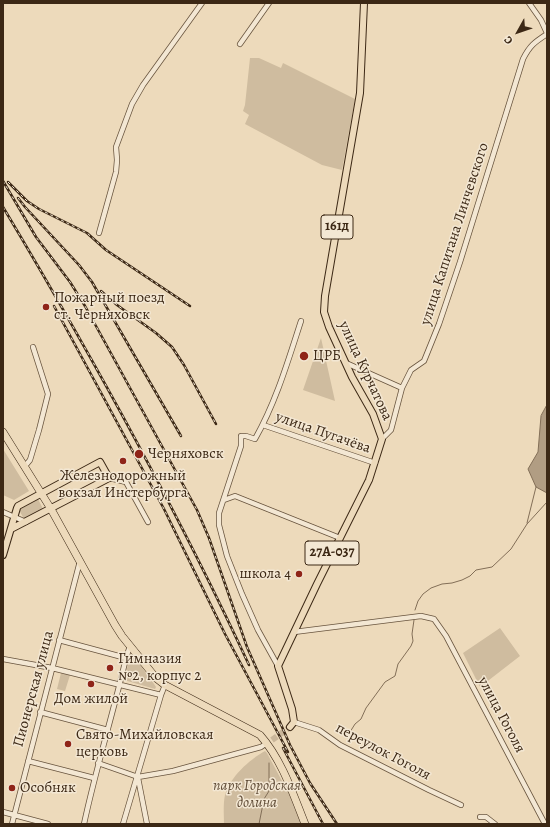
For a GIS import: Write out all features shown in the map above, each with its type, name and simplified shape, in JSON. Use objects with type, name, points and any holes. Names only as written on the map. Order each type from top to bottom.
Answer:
[{"type":"highway","points":[[3,432],[42,493],[115,625],[131,647],[156,678],[165,685],[215,712],[254,730],[269,741],[294,794],[305,824]]},
{"type":"main road","name":"улица Курчатова","points":[[278,666],[369,480],[382,439],[373,414],[346,363],[329,327],[324,312],[325,296],[360,93],[364,3]]},
{"type":"main road","points":[[3,555],[17,508],[20,504],[100,462],[109,478],[11,529]]},
{"type":"main road","points":[[278,666],[292,709],[292,724]]},
{"type":"street","points":[[99,233],[116,172],[116,147],[132,104],[143,85],[202,3]]},
{"type":"street","points":[[240,44],[269,3]]},
{"type":"street","points":[[529,3],[541,20],[547,34]]},
{"type":"street","name":"улица Капитана Линчевского","points":[[382,439],[391,430],[402,388],[411,370],[424,361],[439,324],[528,49],[533,43],[547,34]]},
{"type":"street","points":[[278,666],[258,630],[227,556],[219,525],[219,513],[241,446],[241,436],[255,439],[263,425],[279,389],[301,321]]},
{"type":"street","points":[[25,466],[30,460],[48,394],[33,347]]},
{"type":"street","points":[[346,363],[402,388]]},
{"type":"street","name":"улица Пугачёва","points":[[263,425],[375,463]]},
{"type":"street","points":[[109,478],[126,482],[148,522]]},
{"type":"street","points":[[224,500],[235,496],[340,538]]},
{"type":"street","points":[[3,512],[26,522]]},
{"type":"street","name":"Пионерская улица","points":[[12,824],[40,712],[54,667],[59,640],[80,561]]},
{"type":"street","name":"улица Гоголя","points":[[294,632],[421,616],[434,619],[446,636],[545,824]]},
{"type":"street","points":[[59,640],[126,658]]},
{"type":"street","points":[[84,824],[94,778],[126,658],[131,647]]},
{"type":"street","points":[[3,659],[54,667],[161,695]]},
{"type":"street","points":[[123,824],[165,685]]},
{"type":"street","points":[[40,712],[108,730]]},
{"type":"street","name":"переулок Гоголя","points":[[292,724],[319,730],[340,745],[428,790],[461,805]]},
{"type":"street","points":[[98,763],[138,777],[173,771],[213,761],[261,747],[269,741]]},
{"type":"street","points":[[28,761],[94,778]]},
{"type":"street","points":[[138,777],[147,824]]},
{"type":"street","points":[[3,812],[48,824]]},
{"type":"street","points":[[480,817],[486,817],[495,824]]},
{"type":"green space","points":[[250,58],[259,58],[281,68],[283,63],[355,99],[342,170],[322,165],[245,124],[249,115],[243,111]]},
{"type":"green space","points":[[321,338],[335,401],[303,390]]},
{"type":"green space","points":[[3,449],[29,491],[14,500],[3,495]]},
{"type":"green space","points":[[38,499],[43,509],[24,519],[19,510]]},
{"type":"green space","points":[[500,628],[520,656],[480,687],[463,653]]},
{"type":"green space","points":[[130,657],[135,658],[156,687],[155,689],[124,680]]},
{"type":"green space","points":[[61,673],[70,675],[65,691],[57,689]]},
{"type":"green space","name":"парк Городская долина","points":[[265,751],[289,794],[301,824],[224,824],[224,798],[227,788],[247,764]]},
{"type":"shaded area","points":[[547,405],[547,493],[536,487],[528,469],[538,452],[541,416]]},
{"type":"waterway","points":[[527,523],[536,487]]},
{"type":"waterway","points":[[415,610],[418,601],[423,594],[431,588],[462,580],[470,576],[476,570],[492,567],[511,549],[527,524],[547,502]]},
{"type":"waterway","points":[[350,732],[355,724],[361,719],[366,708],[385,682],[395,676],[398,664],[413,641],[412,634],[414,620]]},
{"type":"waterway","points":[[259,824],[264,799],[269,791],[269,763]]},
{"type":"tunnel","points":[[272,740],[290,727]]},
{"type":"railway","points":[[3,181],[36,237],[70,282],[85,306],[197,510],[209,538],[247,647],[290,745],[310,783],[337,824]]},
{"type":"railway","points":[[8,182],[27,201],[39,209],[87,233],[106,250],[190,306]]},
{"type":"railway","points":[[18,198],[79,265],[92,282],[181,436]]},
{"type":"railway","points":[[3,207],[69,319],[163,490],[249,665]]},
{"type":"railway","points":[[101,291],[172,347],[184,365],[216,424]]},
{"type":"railway","points":[[54,306],[164,509],[225,634],[288,752]]},
{"type":"railway","points":[[283,748],[323,824]]},
{"type":"place","name":"Пожарный поезд ст. Черняховск","points":[[46,307]]},
{"type":"place","name":"ЦРБ","points":[[304,356]]},
{"type":"place","name":"Черняховск","points":[[139,454]]},
{"type":"place","name":"Железнодорожный вокзал Инстербурга","points":[[123,461]]},
{"type":"place","name":"школа 4","points":[[299,574]]},
{"type":"place","name":"Гимназия №2, корпус 2","points":[[110,668]]},
{"type":"place","name":"Дом жилой","points":[[91,684]]},
{"type":"place","name":"Свято-Михайловская церковь","points":[[68,744]]},
{"type":"place","name":"Особняк","points":[[12,788]]}]
